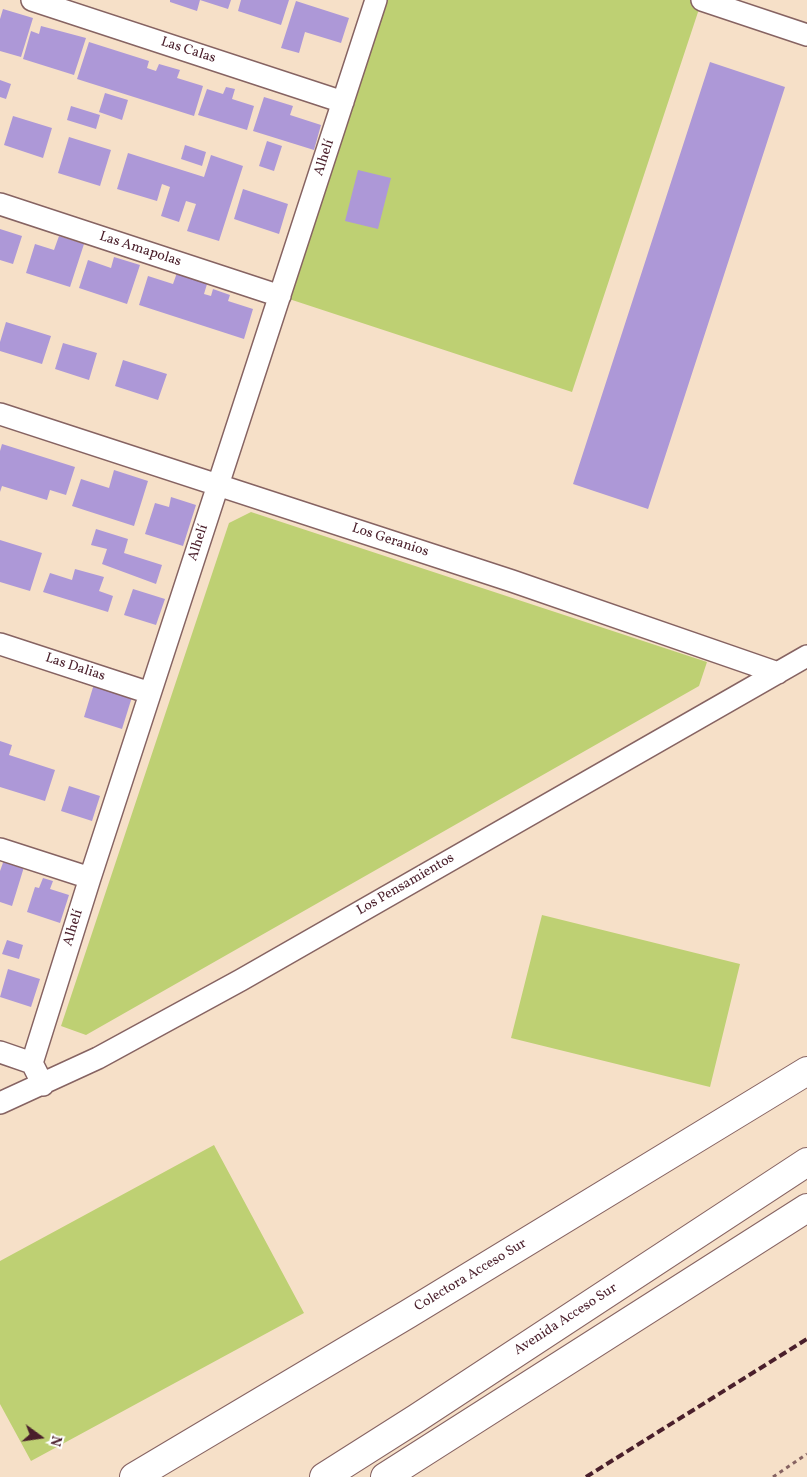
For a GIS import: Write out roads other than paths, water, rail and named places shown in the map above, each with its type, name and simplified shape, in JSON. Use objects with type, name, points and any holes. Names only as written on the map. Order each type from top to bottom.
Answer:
[{"type":"main road","name":"Colectora Acceso Sur","points":[[134,1477],[408,1314],[807,1071]]},
{"type":"main road","name":"Avenida Acceso Sur","points":[[324,1477],[425,1413],[807,1162]]},
{"type":"main road","points":[[385,1477],[807,1208]]},
{"type":"street","name":"Las Calas","points":[[32,0],[343,102]]},
{"type":"street","name":"Alhelí","points":[[32,1063],[90,878],[376,0]]},
{"type":"street","points":[[702,0],[807,35]]},
{"type":"street","name":"Las Amapolas","points":[[0,204],[280,296]]},
{"type":"street","name":"Los Geranios","points":[[0,414],[512,581],[778,673]]},
{"type":"street","name":"Las Dalias","points":[[0,644],[150,693]]},
{"type":"street","name":"Los Pensamientos","points":[[0,1103],[43,1085],[98,1058],[241,980],[807,656]]},
{"type":"street","points":[[0,849],[90,878]]},
{"type":"street","points":[[0,1052],[32,1063],[43,1085]]},
{"type":"railway","points":[[586,1477],[807,1339]]}]
